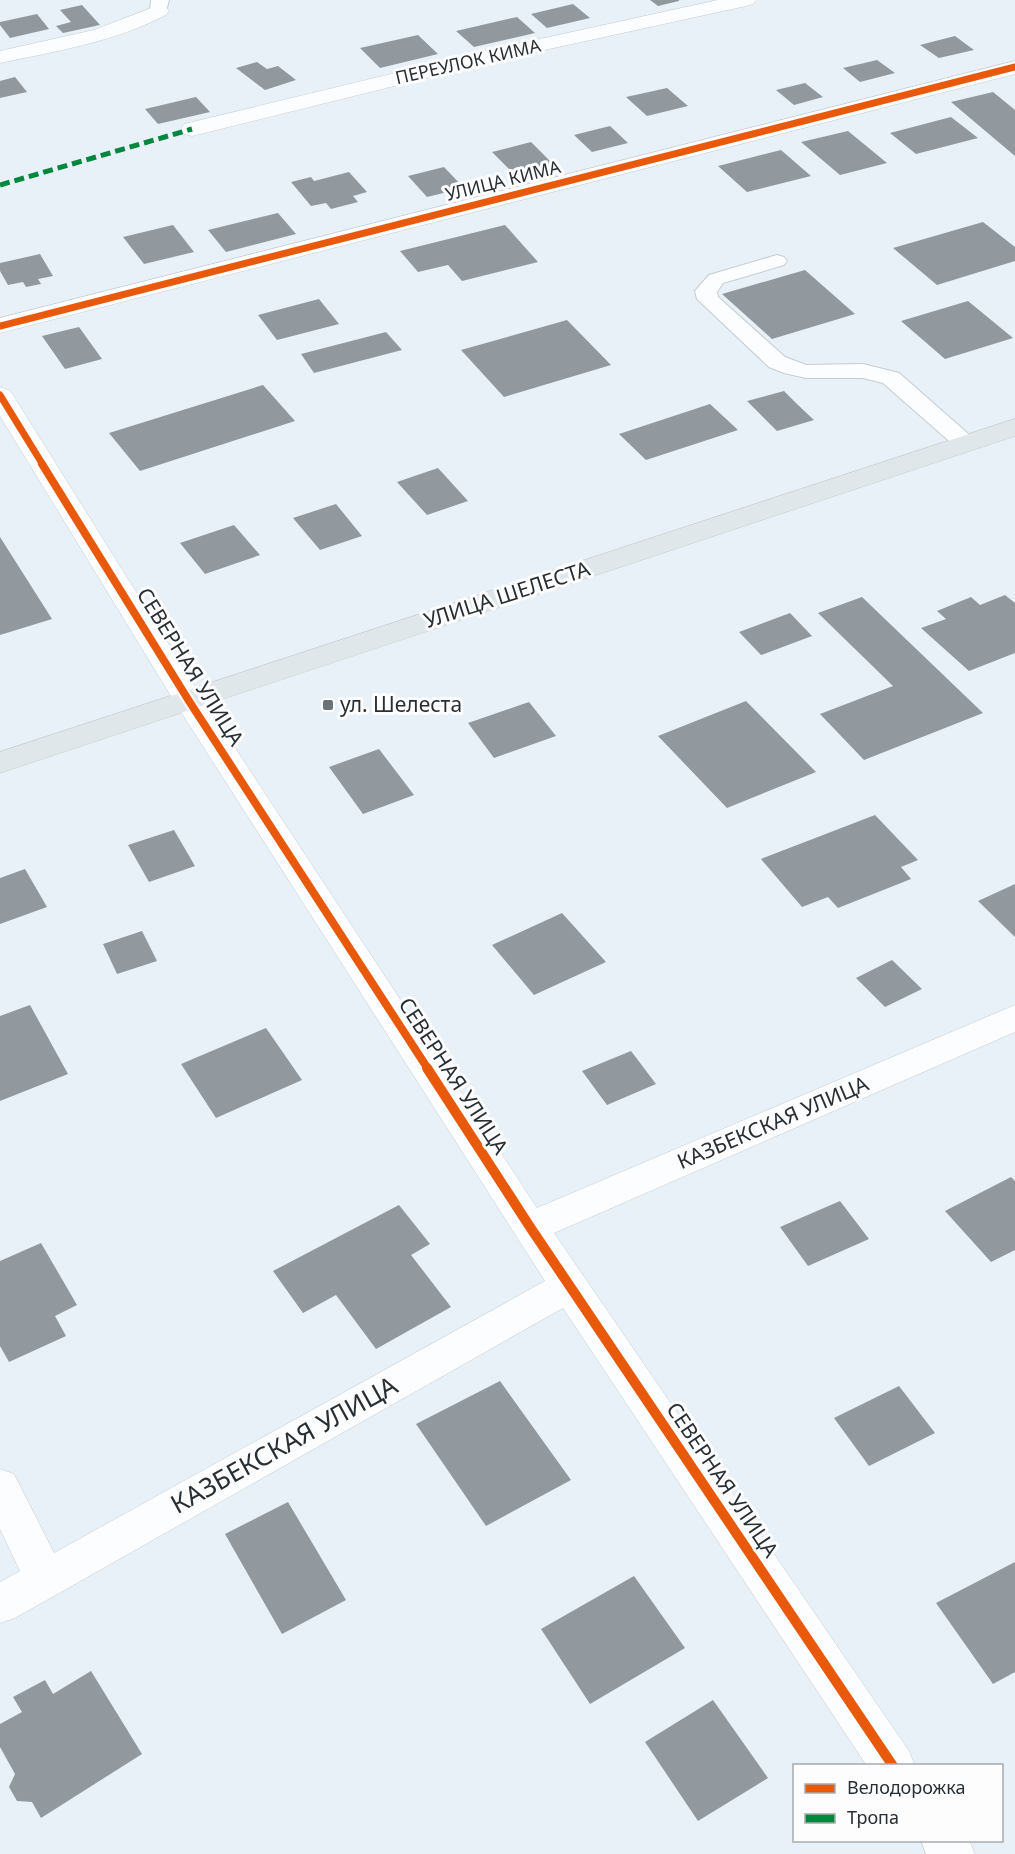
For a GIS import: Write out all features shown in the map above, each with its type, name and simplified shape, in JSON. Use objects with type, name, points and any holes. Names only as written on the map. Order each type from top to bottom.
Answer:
[{"type":"main road","name":"УЛИЦА ШЕЛЕСТА","points":[[0,764],[1015,427]]},
{"type":"street","name":"ПЕРЕУЛОК КИМА","points":[[192,129],[499,54],[746,0]]},
{"type":"street","points":[[0,57],[136,24],[160,5]]},
{"type":"street","name":"УЛИЦА КИМА","points":[[0,326],[1015,67]]},
{"type":"street","name":"СЕВЕРНАЯ УЛИЦА","points":[[0,395],[189,701],[530,1227],[892,1764]]},
{"type":"street","name":"КАЗБЕКСКАЯ УЛИЦА","points":[[530,1227],[1015,1018]]},
{"type":"street","name":"КАЗБЕКСКАЯ УЛИЦА","points":[[0,1604],[569,1286]]},
{"type":"street","points":[[0,1487],[45,1578]]},
{"type":"lane","points":[[777,261],[716,279],[706,291],[708,299],[777,362],[786,367],[815,374],[864,372],[883,374],[891,378],[965,443]]},
{"type":"building","points":[[650,0],[679,0],[679,1],[658,6]]},
{"type":"building","points":[[573,4],[590,18],[547,28],[531,14]]},
{"type":"building","points":[[82,5],[100,25],[63,33],[56,26],[71,22],[60,10]]},
{"type":"building","points":[[37,14],[49,29],[10,38],[0,25],[0,22]]},
{"type":"building","points":[[517,17],[535,33],[474,47],[456,31]]},
{"type":"building","points":[[418,35],[438,54],[380,68],[360,48]]},
{"type":"building","points":[[955,36],[974,50],[939,58],[920,45]]},
{"type":"building","points":[[877,60],[895,73],[860,82],[843,68]]},
{"type":"building","points":[[257,62],[267,69],[278,66],[296,80],[265,90],[236,68]]},
{"type":"building","points":[[15,77],[27,92],[0,98],[0,81]]},
{"type":"building","points":[[805,83],[823,97],[794,105],[776,90]]},
{"type":"building","points":[[667,88],[688,106],[647,116],[626,97]]},
{"type":"building","points":[[993,92],[1015,110],[1015,156],[951,102]]},
{"type":"building","points":[[196,97],[210,112],[158,124],[145,109]]},
{"type":"building","points":[[951,117],[978,138],[916,154],[890,133]]},
{"type":"building","points":[[610,126],[628,143],[592,152],[574,135]]},
{"type":"building","points":[[848,131],[887,163],[840,175],[801,142]]},
{"type":"building","points":[[531,142],[553,164],[514,174],[492,152]]},
{"type":"building","points":[[781,150],[811,176],[747,192],[718,166]]},
{"type":"building","points":[[444,167],[464,188],[427,197],[408,176]]},
{"type":"building","points":[[349,172],[367,192],[353,196],[358,202],[331,209],[326,203],[311,206],[291,182],[311,177],[314,181]]},
{"type":"building","points":[[278,213],[296,234],[226,252],[208,230]]},
{"type":"building","points":[[983,222],[1015,247],[1015,261],[937,285],[893,248]]},
{"type":"building","points":[[173,225],[194,252],[144,264],[123,237]]},
{"type":"building","points":[[505,225],[538,262],[462,281],[448,265],[418,272],[400,251]]},
{"type":"building","points":[[40,254],[53,276],[38,279],[41,284],[26,287],[23,282],[8,285],[0,271],[0,263]]},
{"type":"building","points":[[805,270],[855,314],[772,339],[722,294]]},
{"type":"building","points":[[319,299],[339,324],[277,340],[258,315]]},
{"type":"building","points":[[968,301],[1013,338],[945,359],[901,321]]},
{"type":"building","points":[[567,320],[611,365],[504,397],[461,350]]},
{"type":"building","points":[[79,327],[102,359],[65,369],[42,336]]},
{"type":"building","points":[[386,332],[402,350],[314,373],[301,354]]},
{"type":"building","points":[[263,385],[295,421],[140,471],[109,433]]},
{"type":"building","points":[[784,391],[814,420],[777,431],[747,401]]},
{"type":"building","points":[[710,404],[738,430],[646,460],[619,434]]},
{"type":"building","points":[[438,468],[468,501],[427,515],[397,482]]},
{"type":"building","points":[[336,504],[362,536],[320,550],[293,518]]},
{"type":"building","points":[[234,525],[260,555],[205,574],[180,543]]},
{"type":"building","points":[[0,537],[52,619],[0,635]]},
{"type":"building","points":[[1005,595],[1015,603],[1015,653],[969,671],[921,628],[946,619],[937,611],[971,597],[980,605]]},
{"type":"building","points":[[862,597],[983,713],[864,760],[820,714],[893,686],[818,613]]},
{"type":"building","points":[[790,613],[812,636],[761,655],[739,632]]},
{"type":"building","points":[[746,701],[816,772],[727,808],[658,736]]},
{"type":"building","points":[[529,702],[556,736],[494,758],[468,723]]},
{"type":"building","points":[[379,749],[414,795],[363,814],[329,767]]},
{"type":"building","points":[[875,815],[918,860],[901,867],[911,879],[838,908],[828,897],[802,907],[761,859]]},
{"type":"building","points":[[174,830],[195,866],[149,882],[128,845]]},
{"type":"building","points":[[25,869],[47,907],[0,924],[0,878]]},
{"type":"building","points":[[1015,884],[1015,937],[978,901]]},
{"type":"building","points":[[562,913],[606,962],[534,995],[492,945]]},
{"type":"building","points":[[142,931],[157,961],[117,974],[103,944]]},
{"type":"building","points":[[892,960],[922,989],[885,1007],[856,978]]},
{"type":"building","points":[[30,1005],[68,1074],[0,1101],[0,1016]]},
{"type":"building","points":[[266,1028],[302,1080],[216,1118],[181,1064]]},
{"type":"building","points":[[631,1051],[656,1084],[607,1105],[582,1071]]},
{"type":"building","points":[[1011,1177],[1015,1181],[1015,1250],[991,1262],[945,1211]]},
{"type":"building","points":[[840,1201],[869,1239],[808,1266],[780,1227]]},
{"type":"building","points":[[399,1205],[430,1244],[411,1255],[451,1307],[376,1349],[336,1295],[303,1313],[273,1271]]},
{"type":"building","points":[[41,1243],[77,1305],[55,1316],[66,1336],[9,1362],[0,1346],[0,1261]]},
{"type":"building","points":[[500,1381],[571,1480],[486,1526],[416,1424]]},
{"type":"building","points":[[899,1386],[935,1433],[869,1466],[834,1418]]},
{"type":"building","points":[[288,1502],[346,1600],[282,1634],[225,1534]]},
{"type":"building","points":[[1015,1562],[1015,1672],[993,1684],[936,1603]]},
{"type":"building","points":[[634,1576],[685,1648],[590,1704],[541,1629]]},
{"type":"building","points":[[91,1671],[142,1754],[41,1818],[32,1802],[17,1801],[9,1787],[15,1774],[0,1747],[0,1724],[22,1712],[13,1697],[45,1680],[53,1694]]},
{"type":"building","points":[[713,1700],[768,1778],[698,1821],[645,1742]]},
{"type":"marked path","points":[[0,185],[192,129]]},
{"type":"cycle path","points":[[0,326],[1015,67]]},
{"type":"cycle path","points":[[0,395],[189,701],[530,1227],[892,1764]]},
{"type":"place","name":"ул. Шелеста","points":[[328,705]]}]
